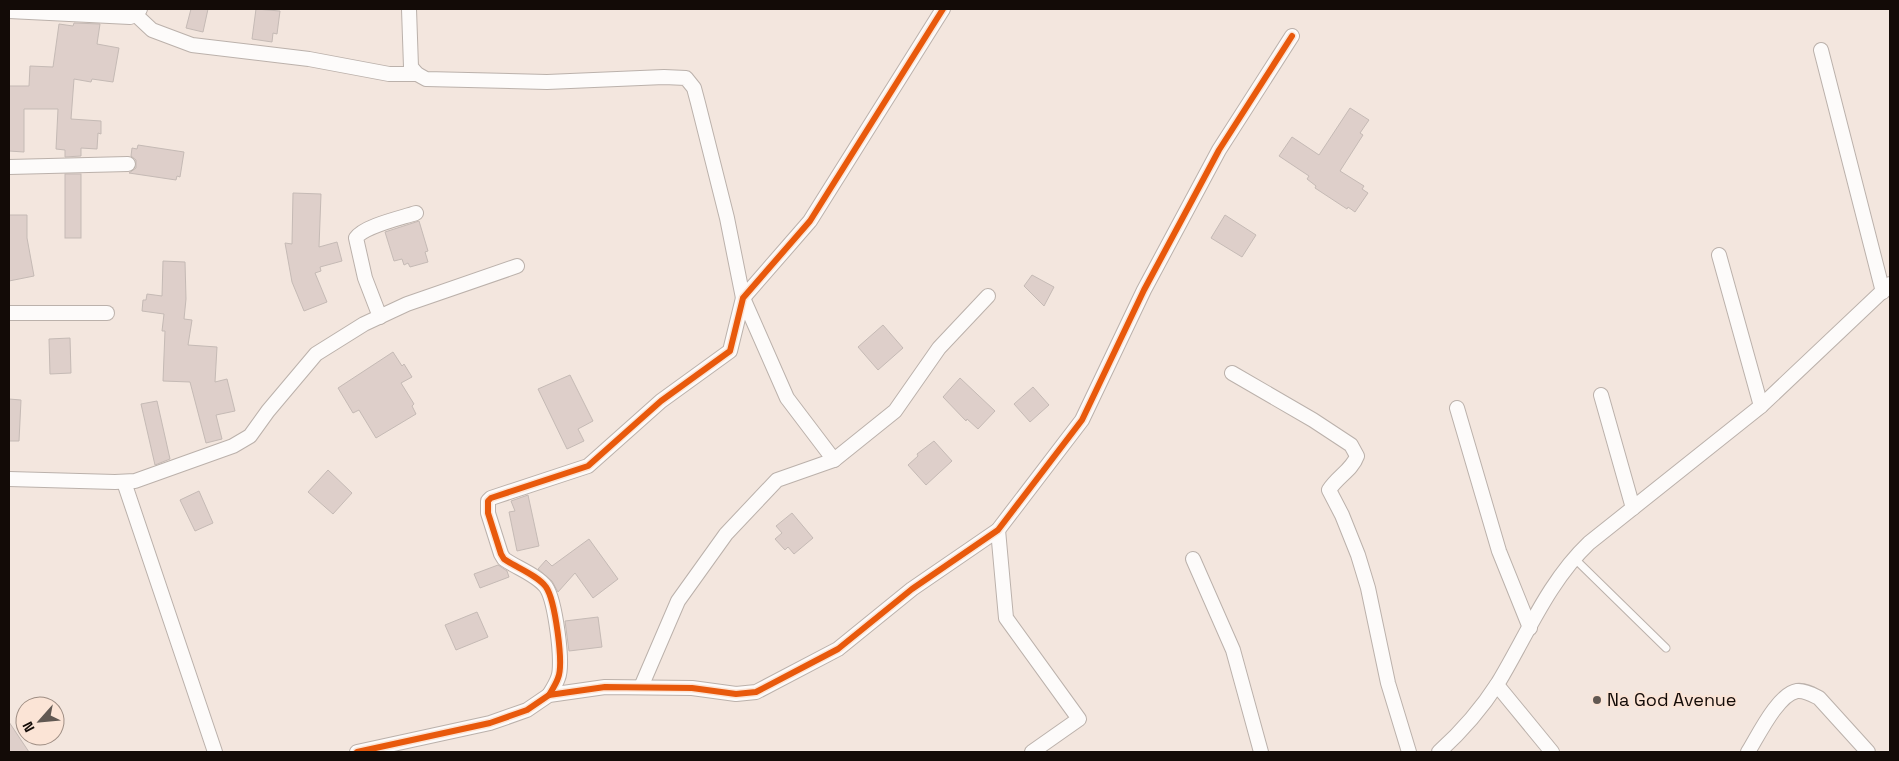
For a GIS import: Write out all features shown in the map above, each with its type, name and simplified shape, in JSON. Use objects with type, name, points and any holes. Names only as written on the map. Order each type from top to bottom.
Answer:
[{"type":"street","points":[[409,9],[411,67],[417,74],[426,79],[547,82],[664,77],[686,78],[694,88],[698,103],[727,218],[742,298],[787,398],[834,460]]},
{"type":"street","points":[[549,695],[559,677],[560,654],[551,598],[540,581],[504,559],[488,513],[488,501],[491,498],[588,466],[661,401],[730,350],[742,298],[810,221],[943,9]]},
{"type":"street","points":[[9,11],[130,17],[138,12],[152,30],[192,45],[309,59],[389,74],[417,74]]},
{"type":"street","points":[[357,752],[490,723],[527,710],[549,695],[605,687],[692,688],[736,694],[756,692],[838,649],[912,589],[998,530],[1082,420],[1144,290],[1219,150],[1292,36]]},
{"type":"street","points":[[1439,752],[1473,717],[1497,685],[1553,586],[1574,558],[1761,406],[1886,288],[1821,50]]},
{"type":"street","points":[[9,166],[128,164]]},
{"type":"street","points":[[380,317],[365,278],[356,238],[359,233],[375,226],[416,213]]},
{"type":"street","points":[[1719,255],[1761,406]]},
{"type":"street","points":[[9,479],[135,481],[233,446],[250,436],[268,411],[316,354],[364,324],[407,304],[517,266]]},
{"type":"street","points":[[641,687],[678,601],[726,534],[777,480],[834,460],[895,411],[939,348],[988,296]]},
{"type":"street","points":[[9,313],[107,313]]},
{"type":"street","points":[[1232,373],[1351,445],[1357,456],[1355,463],[1334,482],[1329,490],[1342,515],[1358,555],[1368,588],[1388,683],[1409,752]]},
{"type":"street","points":[[1601,395],[1634,508]]},
{"type":"street","points":[[1457,408],[1495,537],[1530,628]]},
{"type":"street","points":[[124,482],[215,752]]},
{"type":"street","points":[[998,530],[1006,618],[1079,719],[1032,752]]},
{"type":"street","points":[[1193,559],[1233,650],[1261,752]]},
{"type":"street","points":[[1497,685],[1552,752]]},
{"type":"street","points":[[1748,752],[1774,711],[1786,696],[1797,691],[1809,693],[1819,698],[1868,752]]},
{"type":"lane","points":[[1574,558],[1666,648]]},
{"type":"building","points":[[191,9],[208,9],[203,32],[186,28]]},
{"type":"building","points":[[256,9],[280,11],[277,34],[273,33],[272,42],[252,39]]},
{"type":"building","points":[[74,23],[100,24],[97,44],[119,48],[113,82],[92,79],[91,82],[74,79],[71,119],[101,121],[101,134],[98,133],[97,149],[81,148],[81,156],[65,157],[65,150],[56,149],[58,109],[24,109],[24,152],[9,151],[9,86],[29,86],[30,66],[53,67],[59,24],[73,26]]},
{"type":"building","points":[[1350,108],[1369,120],[1360,133],[1363,135],[1340,171],[1364,186],[1362,189],[1368,193],[1355,212],[1348,207],[1347,209],[1315,188],[1316,186],[1307,179],[1309,176],[1279,156],[1292,137],[1319,155]]},
{"type":"building","points":[[138,145],[184,152],[180,177],[177,176],[176,180],[129,173],[136,168],[136,160],[131,156],[132,148],[137,149]]},
{"type":"building","points":[[65,174],[81,174],[81,238],[65,238]]},
{"type":"building","points":[[293,193],[321,194],[319,247],[337,242],[342,261],[320,267],[321,271],[315,273],[327,302],[304,311],[292,282],[285,243],[292,244]]},
{"type":"building","points":[[9,215],[27,215],[27,238],[34,276],[9,281]]},
{"type":"building","points":[[1225,215],[1256,235],[1242,257],[1211,238]]},
{"type":"building","points":[[419,221],[428,251],[425,252],[428,262],[410,267],[408,263],[404,265],[402,259],[394,261],[385,232]]},
{"type":"building","points":[[163,261],[185,262],[186,299],[184,319],[192,320],[188,345],[217,347],[215,382],[227,379],[235,411],[216,415],[222,439],[206,443],[190,382],[163,381],[165,331],[162,331],[164,314],[142,311],[143,300],[146,300],[147,294],[162,296]]},
{"type":"building","points":[[1032,275],[1054,287],[1044,306],[1024,286]]},
{"type":"building","points":[[883,325],[903,348],[878,370],[858,347]]},
{"type":"building","points":[[70,338],[71,373],[50,374],[49,339]]},
{"type":"building","points":[[393,352],[412,377],[401,383],[414,404],[412,406],[416,414],[376,438],[359,410],[353,413],[338,388]]},
{"type":"building","points":[[570,375],[593,421],[578,429],[584,441],[567,449],[538,389]]},
{"type":"building","points":[[960,378],[995,411],[978,429],[967,419],[966,421],[943,397]]},
{"type":"building","points":[[1033,387],[1049,405],[1030,422],[1014,404]]},
{"type":"building","points":[[9,399],[21,400],[19,441],[9,441]]},
{"type":"building","points":[[157,401],[170,459],[155,465],[141,404]]},
{"type":"building","points":[[934,441],[952,461],[926,485],[908,465],[918,456],[917,454]]},
{"type":"building","points":[[328,470],[352,493],[333,514],[308,492]]},
{"type":"building","points":[[199,491],[213,523],[195,531],[180,500]]},
{"type":"building","points":[[528,495],[539,546],[517,551],[509,512],[515,511],[511,501]]},
{"type":"building","points":[[792,513],[813,538],[794,554],[788,547],[785,550],[775,539],[782,533],[776,526]]},
{"type":"building","points":[[589,539],[618,579],[593,598],[575,573],[558,592],[552,581],[538,569],[546,560],[552,566]]},
{"type":"building","points":[[498,565],[507,571],[509,577],[480,588],[474,574]]},
{"type":"building","points":[[477,612],[488,637],[456,650],[445,625]]},
{"type":"building","points":[[598,617],[602,647],[569,651],[565,621]]},
{"type":"building","points":[[9,722],[15,731],[15,746],[25,746],[29,752],[9,752]]},
{"type":"cycle path","points":[[549,695],[560,671],[559,646],[553,605],[546,587],[542,583],[504,559],[488,513],[488,501],[491,498],[588,466],[661,401],[730,351],[743,298],[810,221],[943,9]]},
{"type":"cycle path","points":[[357,752],[490,723],[527,710],[549,695],[605,687],[692,688],[736,694],[756,692],[838,649],[912,589],[998,530],[1082,420],[1144,290],[1219,150],[1292,36]]},
{"type":"place","name":"Na God Avenue","points":[[1597,700]]}]
